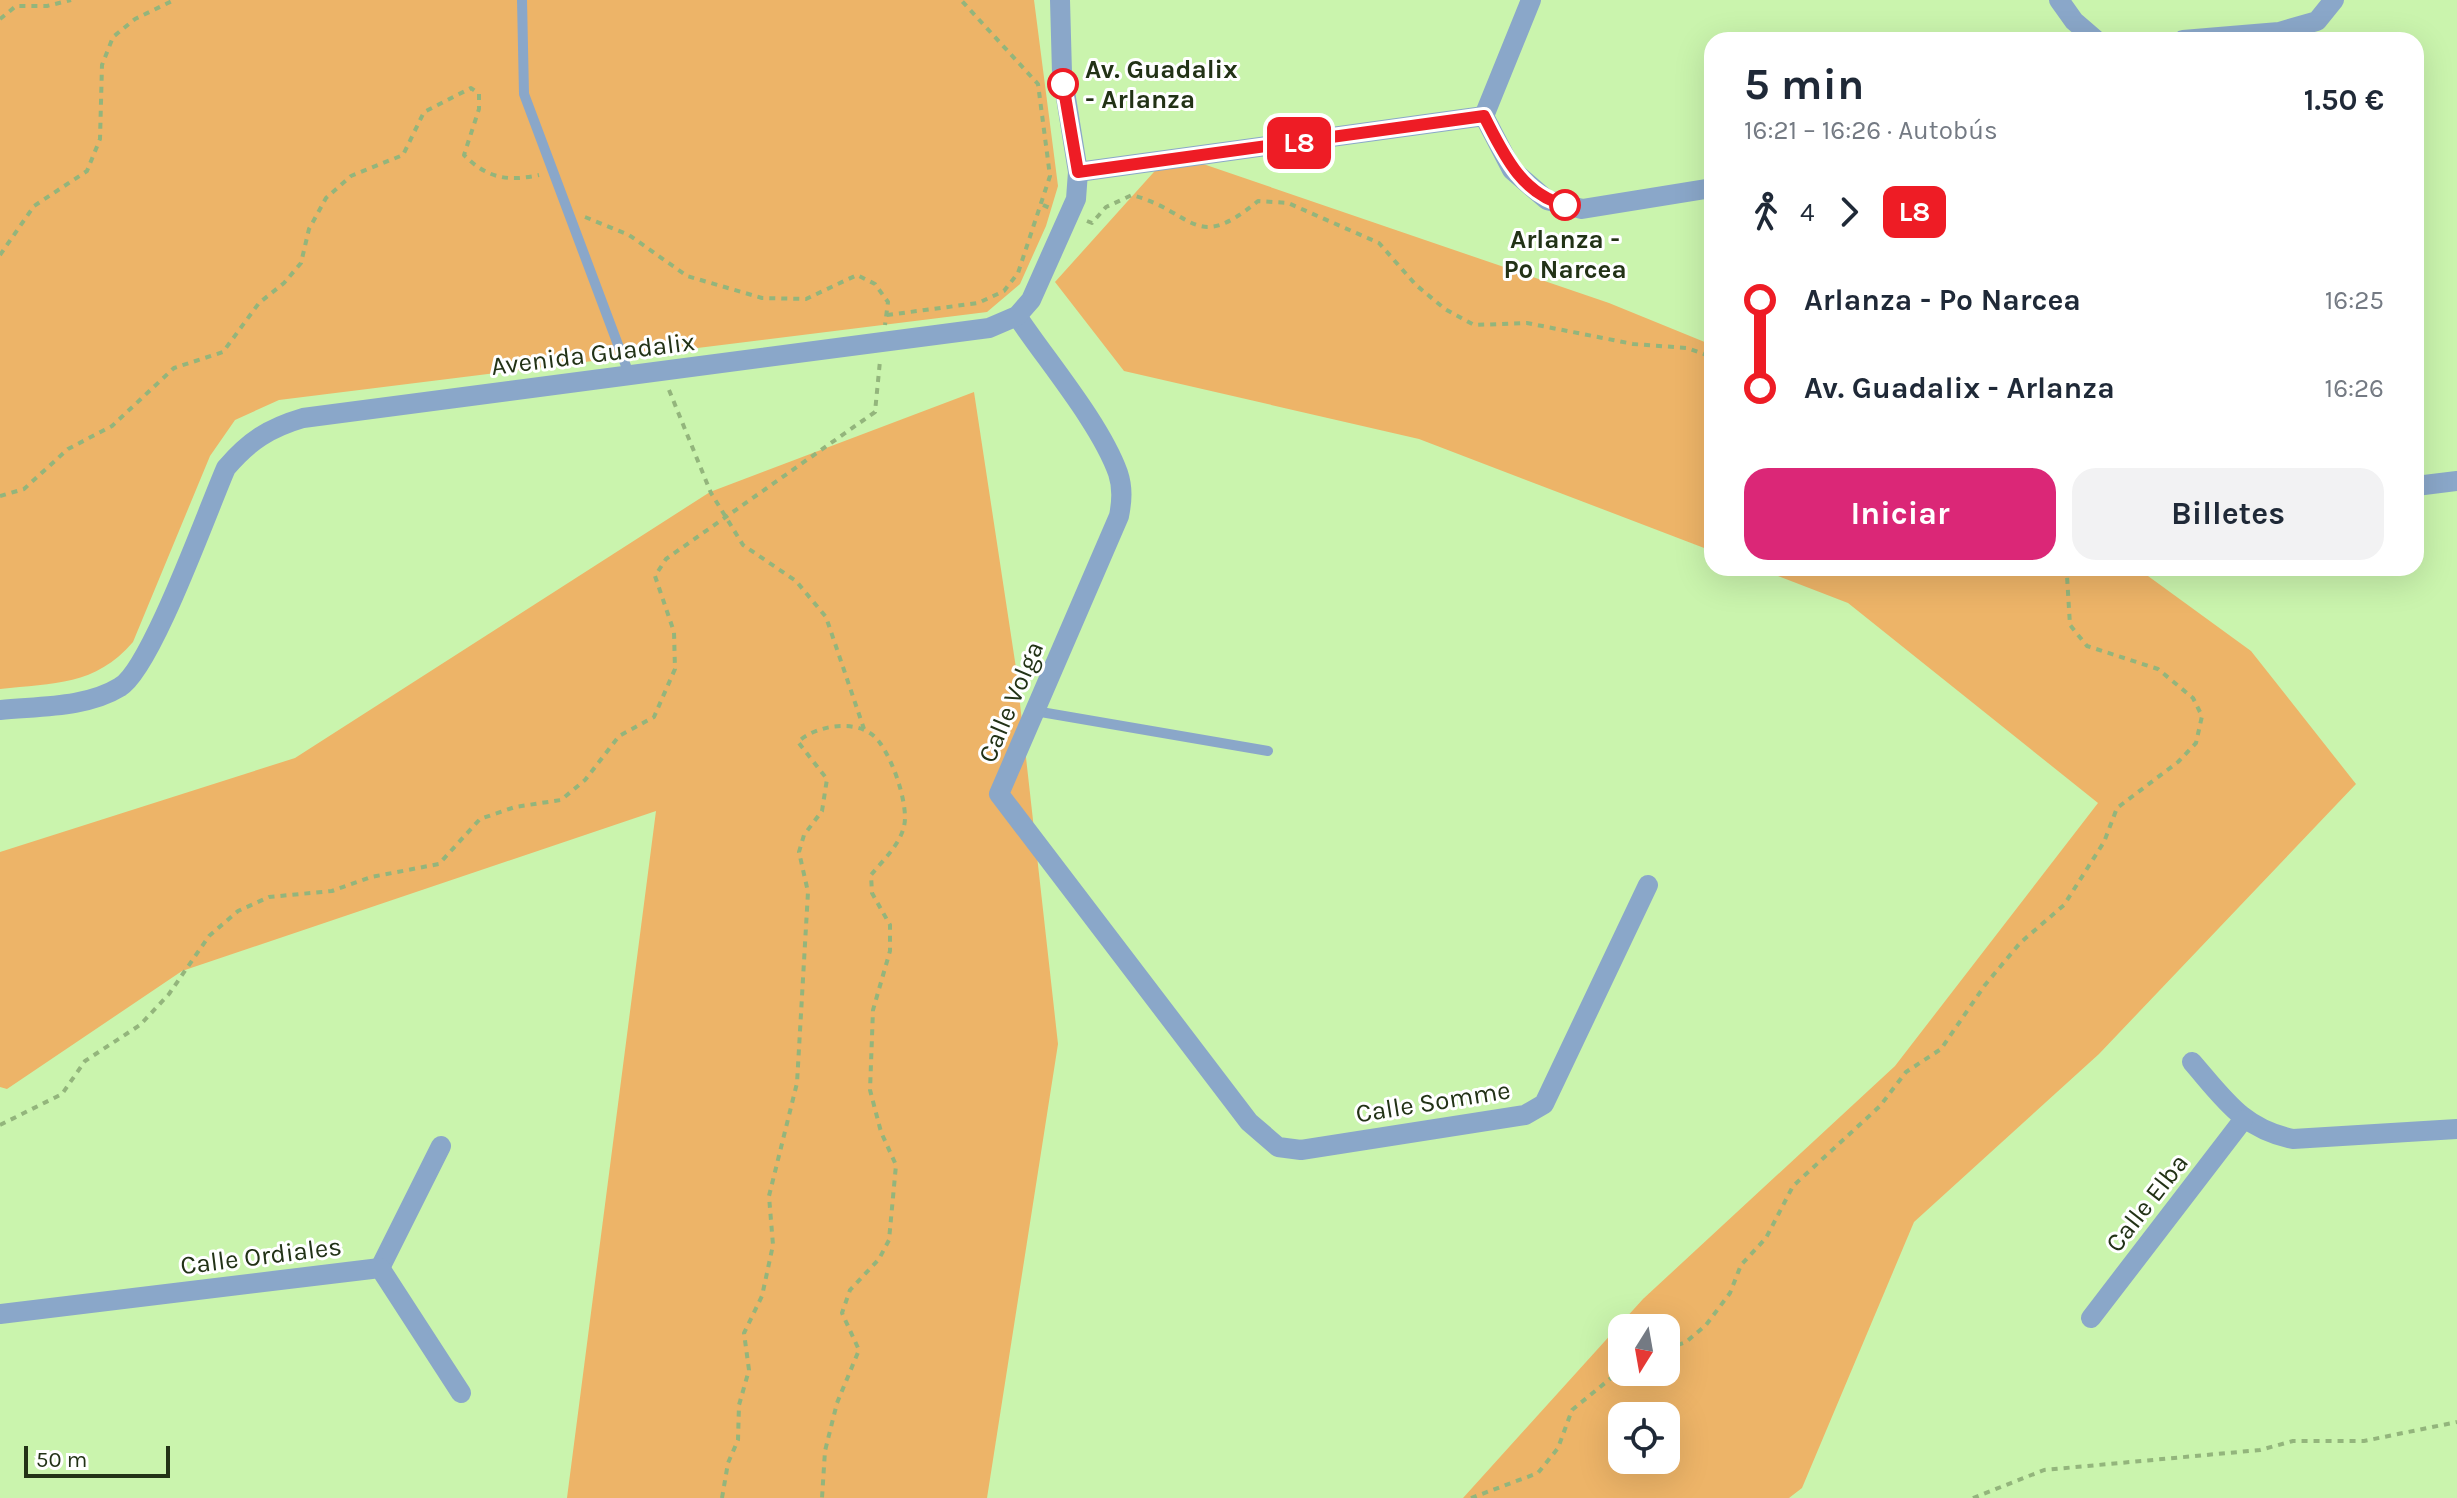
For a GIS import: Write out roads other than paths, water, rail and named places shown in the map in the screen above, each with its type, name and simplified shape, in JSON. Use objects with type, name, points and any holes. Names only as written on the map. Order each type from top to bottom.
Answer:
[{"type":"street","points":[[1017,316],[1031,300],[1076,199],[1078,172],[1062,73],[1060,0]]},
{"type":"street","points":[[1531,0],[1484,116],[1512,170],[1547,200],[1582,209],[1704,189]]},
{"type":"street","points":[[2059,0],[2074,21],[2087,32]]},
{"type":"street","points":[[2279,32],[2317,21],[2334,0]]},
{"type":"street","points":[[1078,172],[1484,116]]},
{"type":"street","name":"Avenida Guadalix","points":[[0,710],[84,701],[122,687],[148,650],[226,468],[247,444],[274,426],[303,418],[989,328],[1017,316]]},
{"type":"street","name":"Calle Volga","points":[[1017,316],[1099,437],[1118,473],[1123,495],[1119,516],[999,794],[1249,1122],[1278,1147]]},
{"type":"street","points":[[2424,485],[2457,481]]},
{"type":"street","name":"Calle Somme","points":[[1278,1147],[1301,1150],[1510,1118],[1525,1115],[1544,1104],[1555,1088],[1648,885]]},
{"type":"street","points":[[2192,1062],[2243,1120],[2268,1134],[2293,1139],[2456,1133]]},
{"type":"street","name":"Calle Elba","points":[[2091,1318],[2243,1120]]},
{"type":"street","points":[[380,1268],[441,1146]]},
{"type":"street","name":"Calle Ordiales","points":[[0,1314],[380,1268],[461,1393]]},
{"type":"lane","points":[[522,0],[524,94],[629,374]]},
{"type":"lane","points":[[1035,711],[1268,751]]},
{"type":"place","name":"Av. Guadalix - Arlanza","points":[[1063,84]]},
{"type":"place","name":"Arlanza - Pº Narcea","points":[[1565,205]]}]
